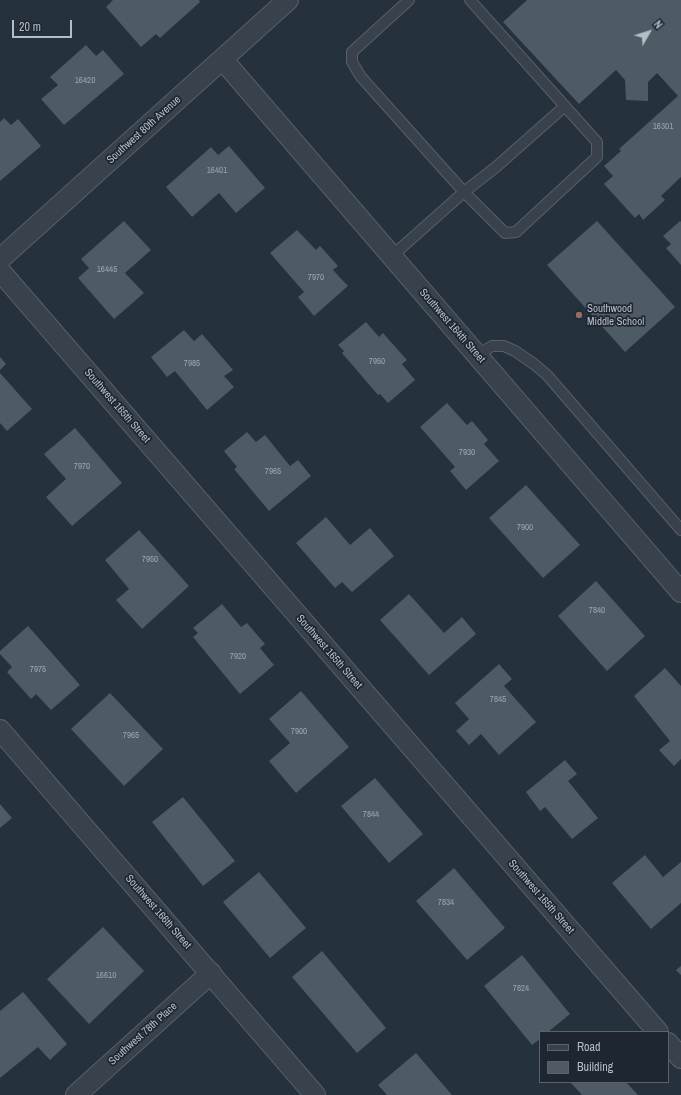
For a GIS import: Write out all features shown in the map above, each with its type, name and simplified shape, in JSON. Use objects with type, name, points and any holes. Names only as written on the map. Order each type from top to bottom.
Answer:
[{"type":"street","name":"Southwest 80th Avenue","points":[[0,259],[288,0]]},
{"type":"street","name":"Southwest 164th Street","points":[[223,60],[681,592]]},
{"type":"street","name":"Southwest 165th Street","points":[[0,271],[657,1031]]},
{"type":"street","name":"Southwest 166th Street","points":[[0,730],[315,1095]]},
{"type":"street","name":"Southwest 78th Place","points":[[76,1095],[211,973]]},
{"type":"street","points":[[669,1044],[681,1058]]},
{"type":"lane","points":[[409,0],[352,52],[352,62],[361,76],[464,192],[505,233],[516,232],[597,157],[597,142],[470,0]]},
{"type":"lane","points":[[392,256],[565,106]]},
{"type":"lane","points":[[478,355],[492,346],[504,346],[515,351],[534,364],[547,376],[681,530]]},
{"type":"building","points":[[113,0],[199,0],[200,2],[160,38],[156,34],[141,47],[106,7]]},
{"type":"building","points":[[527,0],[681,0],[681,177],[661,196],[665,200],[643,220],[639,214],[635,218],[604,184],[613,176],[604,166],[621,151],[619,149],[678,96],[657,73],[648,82],[648,101],[626,100],[625,80],[616,70],[579,104],[503,22]]},
{"type":"building","points":[[86,45],[96,56],[103,50],[124,74],[64,125],[41,99],[58,85],[50,77]]},
{"type":"building","points":[[4,118],[11,125],[18,119],[41,146],[0,181],[0,122]]},
{"type":"building","points":[[229,146],[265,188],[236,213],[219,193],[192,217],[166,187],[211,147],[218,155]]},
{"type":"building","points":[[124,221],[151,250],[125,273],[144,293],[114,319],[78,278],[89,268],[81,259]]},
{"type":"building","points":[[597,221],[675,307],[625,352],[547,265]]},
{"type":"building","points":[[680,221],[681,265],[666,248],[671,244],[663,236]]},
{"type":"building","points":[[297,230],[316,250],[320,246],[338,266],[333,270],[348,286],[314,316],[298,297],[304,292],[270,253]]},
{"type":"building","points":[[366,322],[379,337],[383,333],[407,360],[402,364],[415,380],[388,403],[380,394],[378,395],[342,353],[344,351],[338,345]]},
{"type":"building","points":[[184,330],[194,341],[202,334],[233,370],[224,376],[234,387],[207,410],[175,371],[167,377],[151,357]]},
{"type":"building","points":[[0,357],[6,364],[0,370]]},
{"type":"building","points":[[0,373],[32,409],[7,431],[0,423]]},
{"type":"building","points":[[447,403],[467,425],[472,421],[488,440],[484,444],[499,461],[466,490],[450,471],[455,467],[420,427]]},
{"type":"building","points":[[75,428],[122,483],[72,526],[46,497],[66,479],[44,454]]},
{"type":"building","points":[[247,432],[256,442],[265,435],[290,466],[298,460],[311,476],[269,511],[234,469],[237,467],[224,451]]},
{"type":"building","points":[[526,485],[580,545],[543,578],[489,518]]},
{"type":"building","points":[[326,517],[350,545],[370,528],[394,556],[352,592],[342,582],[335,588],[296,543]]},
{"type":"building","points":[[139,530],[189,586],[142,629],[116,600],[129,589],[105,560]]},
{"type":"building","points":[[596,581],[645,636],[607,671],[558,616]]},
{"type":"building","points":[[409,594],[444,633],[462,617],[476,634],[429,675],[380,620]]},
{"type":"building","points":[[222,604],[241,627],[247,623],[265,644],[260,648],[274,665],[240,694],[193,637],[198,633],[193,628]]},
{"type":"building","points":[[28,626],[80,685],[51,710],[36,694],[31,699],[7,672],[12,667],[0,654],[0,651]]},
{"type":"building","points":[[499,664],[512,679],[504,686],[536,722],[499,755],[481,734],[469,745],[456,731],[469,719],[455,703]]},
{"type":"building","points":[[665,668],[681,686],[681,759],[674,766],[659,750],[670,741],[634,696]]},
{"type":"building","points":[[301,691],[349,747],[296,793],[269,761],[290,743],[269,719]]},
{"type":"building","points":[[110,693],[163,749],[124,786],[71,729]]},
{"type":"building","points":[[565,760],[577,774],[568,781],[598,818],[572,839],[545,807],[540,811],[526,792]]},
{"type":"building","points":[[375,778],[423,834],[389,863],[341,806]]},
{"type":"building","points":[[183,797],[235,861],[203,886],[152,822]]},
{"type":"building","points":[[0,804],[12,818],[0,828]]},
{"type":"building","points":[[645,855],[663,877],[681,862],[681,903],[651,929],[612,883]]},
{"type":"building","points":[[454,868],[505,928],[467,960],[416,901]]},
{"type":"building","points":[[259,872],[306,928],[270,958],[223,902]]},
{"type":"building","points":[[103,927],[144,971],[89,1024],[47,979]]},
{"type":"building","points":[[322,951],[386,1028],[357,1053],[292,977]]},
{"type":"building","points":[[522,955],[570,1014],[549,1031],[539,1031],[539,1040],[532,1045],[484,986]]},
{"type":"building","points":[[681,966],[681,975],[676,970]]},
{"type":"building","points":[[23,992],[67,1044],[50,1060],[38,1047],[0,1078],[0,1011]]},
{"type":"building","points":[[416,1053],[452,1095],[387,1095],[378,1085]]},
{"type":"building","points":[[571,1083],[627,1083],[638,1095],[582,1095]]},
{"type":"place","name":"Southwood Middle School","points":[[579,315]]}]
